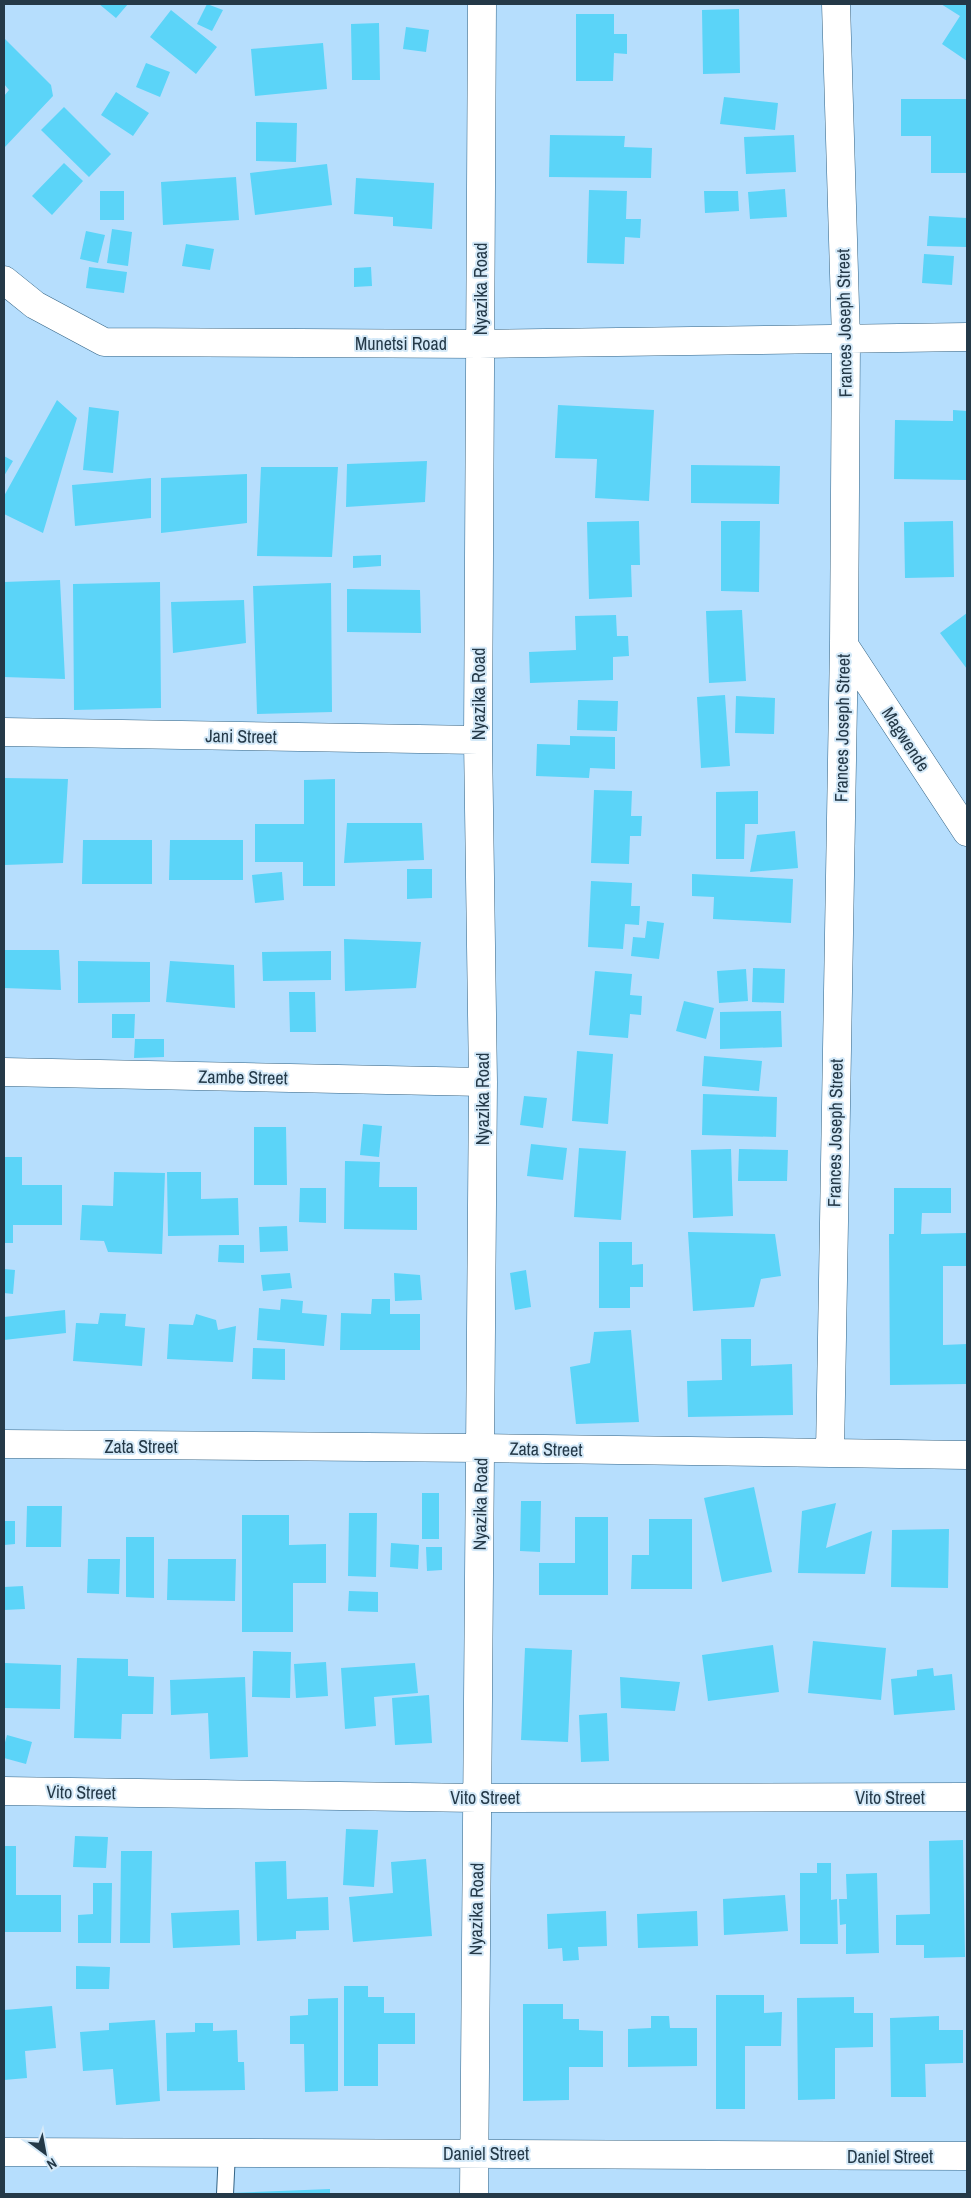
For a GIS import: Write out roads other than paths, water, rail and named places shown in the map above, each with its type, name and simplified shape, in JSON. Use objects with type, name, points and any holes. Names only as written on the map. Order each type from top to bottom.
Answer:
[{"type":"street","name":"Nyazika Road","points":[[474,2194],[483,1082],[478,740],[482,4]]},
{"type":"street","name":"Frances Joseph Street","points":[[830,1452],[844,645],[846,340],[836,4]]},
{"type":"street","points":[[837,30],[857,4]]},
{"type":"street","name":"Munetsi Road","points":[[4,280],[35,305],[104,342],[479,344],[967,337]]},
{"type":"street","name":"Magwende","points":[[844,645],[967,832]]},
{"type":"street","name":"Jani Street","points":[[4,732],[478,740]]},
{"type":"street","name":"Zambe Street","points":[[4,1072],[483,1082]]},
{"type":"street","name":"Zata Street","points":[[4,1444],[967,1455]]},
{"type":"street","name":"Vito Street","points":[[4,1791],[477,1798],[967,1797]]},
{"type":"street","name":"Daniel Street","points":[[4,2152],[967,2156]]},
{"type":"lane","points":[[225,2194],[227,2152]]}]
